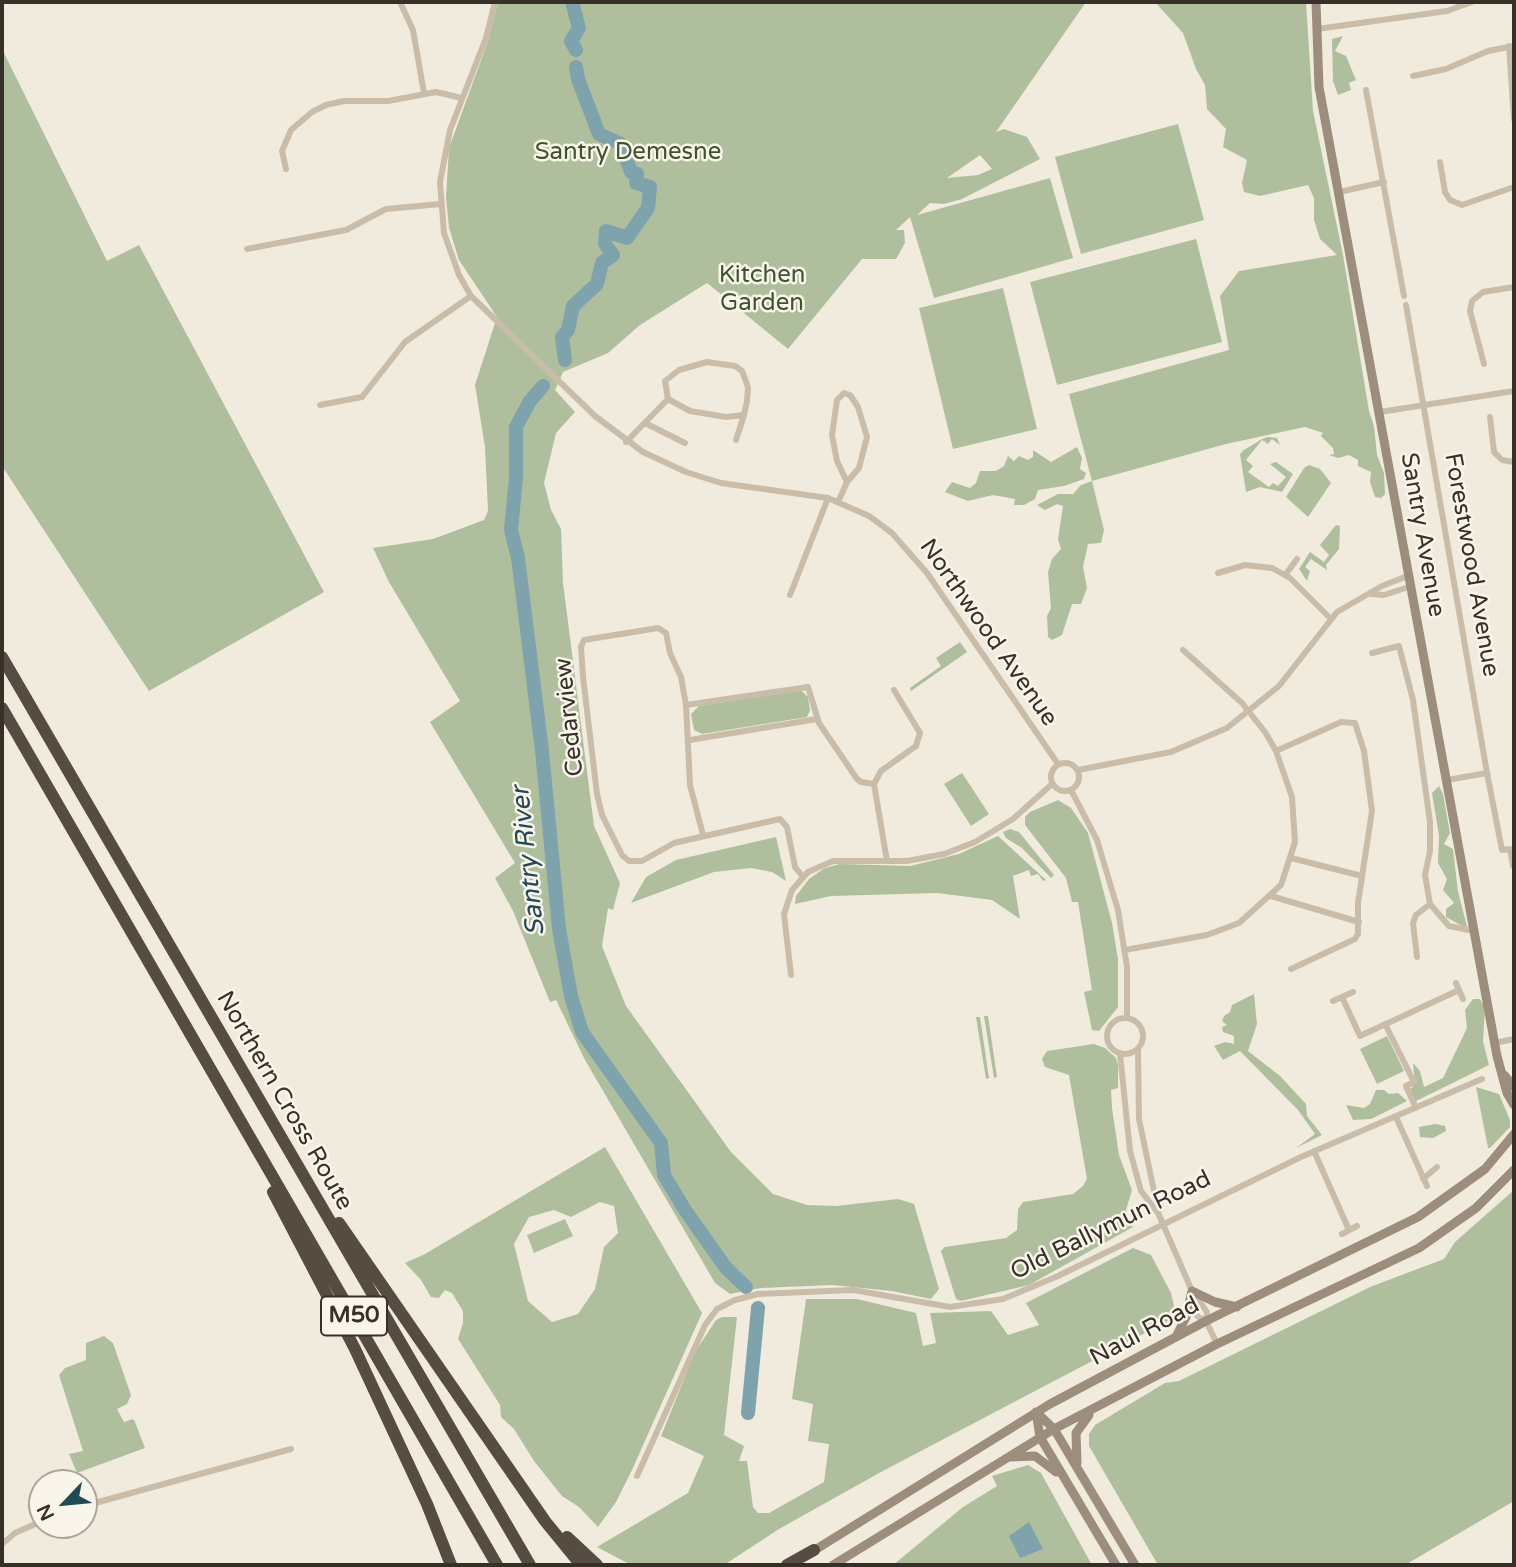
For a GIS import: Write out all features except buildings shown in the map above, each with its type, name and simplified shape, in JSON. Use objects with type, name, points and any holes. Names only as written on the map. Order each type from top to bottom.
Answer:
[{"type":"highway","name":"Northern Cross Route","points":[[2,657],[530,1565]]},
{"type":"highway","name":"Northern Cross Route","points":[[2,708],[497,1565]]},
{"type":"highway","points":[[208,1067],[355,1349],[427,1504],[451,1565]]},
{"type":"highway","points":[[285,1143],[545,1521],[582,1565]]},
{"type":"highway","points":[[512,1473],[566,1536],[597,1565]]},
{"type":"highway","points":[[427,1504],[445,1565]]},
{"type":"highway","points":[[789,1565],[814,1550]]},
{"type":"main road","name":"Santry Avenue","points":[[1317,2],[1321,29],[1319,87],[1495,1043],[1507,1093],[1514,1105]]},
{"type":"main road","name":"Santry Avenue","points":[[1502,1074],[1514,1087]]},
{"type":"main road","name":"Naul Road","points":[[814,1550],[1036,1412],[1206,1321],[1418,1217],[1485,1169],[1514,1134]]},
{"type":"main road","name":"Naul Road","points":[[833,1565],[1054,1429],[1217,1344],[1419,1248],[1488,1198],[1514,1170]]},
{"type":"main road","points":[[1176,1337],[1186,1317],[1192,1291],[1215,1302],[1237,1307]]},
{"type":"main road","points":[[1078,1469],[1076,1433],[1082,1421],[1098,1407]]},
{"type":"main road","points":[[1036,1412],[1054,1429],[1135,1565]]},
{"type":"main road","points":[[1036,1412],[1040,1437],[1116,1565]]},
{"type":"main road","points":[[1001,1460],[1027,1454],[1035,1456],[1065,1480]]},
{"type":"street","points":[[400,2],[413,30],[424,93]]},
{"type":"street","name":"Northwood Avenue","points":[[495,2],[486,38],[462,98],[442,160],[440,204],[453,260],[471,296],[497,325],[545,365],[626,442],[660,461],[721,483],[828,498],[876,521],[914,556],[1058,764]]},
{"type":"street","points":[[1321,29],[1447,11],[1472,2]]},
{"type":"street","points":[[1413,76],[1446,69],[1488,51],[1512,46],[1514,119]]},
{"type":"street","points":[[1366,90],[1405,296]]},
{"type":"street","points":[[286,169],[282,151],[286,138],[298,122],[312,112],[344,101],[388,101],[424,93],[436,92],[462,98]]},
{"type":"street","points":[[1440,162],[1445,192],[1450,200],[1462,205],[1514,187]]},
{"type":"street","points":[[1339,192],[1384,182]]},
{"type":"street","points":[[247,249],[345,230],[386,209],[440,204]]},
{"type":"street","points":[[1484,364],[1470,311],[1472,301],[1483,292],[1514,287]]},
{"type":"street","points":[[320,405],[362,397],[405,342],[471,296]]},
{"type":"street","name":"Forestwood Avenue","points":[[1406,305],[1487,773],[1502,850],[1510,849],[1514,866]]},
{"type":"street","points":[[668,399],[665,380],[679,370],[707,362],[728,365],[742,371],[748,387],[744,415],[736,440]]},
{"type":"street","points":[[1380,412],[1514,391]]},
{"type":"street","points":[[838,502],[847,482],[859,468],[867,437],[858,407],[850,395],[844,393],[837,400],[832,435],[837,461],[847,482]]},
{"type":"street","points":[[626,442],[637,427],[645,423],[668,399]]},
{"type":"street","points":[[668,399],[705,415],[744,415]]},
{"type":"street","points":[[1490,417],[1494,452],[1502,460],[1514,462]]},
{"type":"street","points":[[645,423],[685,443]]},
{"type":"street","points":[[790,595],[828,498]]},
{"type":"street","points":[[1286,574],[1297,559]]},
{"type":"street","points":[[1218,573],[1251,564],[1267,566],[1286,574],[1331,619]]},
{"type":"street","points":[[1078,770],[1183,748],[1227,728],[1250,712],[1289,675],[1331,619],[1352,602],[1410,575]]},
{"type":"street","points":[[1372,594],[1384,595],[1412,586]]},
{"type":"street","name":"Cedarview","points":[[703,835],[690,785],[690,740],[686,705],[679,671],[670,653],[666,633],[661,628],[592,638],[582,643],[597,794],[618,850],[625,859],[642,861],[674,843],[780,819],[787,827],[795,867],[803,877]]},
{"type":"street","points":[[1372,653],[1399,646],[1413,700],[1430,822],[1430,851],[1425,875],[1430,904],[1449,926],[1474,931]]},
{"type":"street","points":[[1125,950],[1225,930],[1240,923],[1281,884],[1292,858],[1294,812],[1276,751],[1250,712],[1183,650]]},
{"type":"street","points":[[686,705],[806,686],[812,694],[817,719],[857,779],[874,784]]},
{"type":"street","points":[[887,861],[874,784],[880,771],[913,749],[920,736],[918,726],[894,690]]},
{"type":"street","points":[[690,740],[817,719]]},
{"type":"street","points":[[1276,751],[1346,720],[1355,723],[1364,751],[1372,811],[1355,939],[1291,969]]},
{"type":"street","points":[[791,975],[785,914],[792,890],[803,877],[833,861],[907,861],[944,853],[975,842],[1013,819],[1052,784],[1052,771],[1058,764],[1070,763],[1078,770],[1079,782],[1070,790],[1060,791],[1052,784]]},
{"type":"street","points":[[1447,780],[1487,773]]},
{"type":"street","points":[[1070,790],[1105,862],[1125,950],[1126,1018]]},
{"type":"street","points":[[1292,858],[1362,876]]},
{"type":"street","points":[[1271,896],[1359,922]]},
{"type":"street","points":[[1417,957],[1413,923],[1416,915],[1430,904]]},
{"type":"street","points":[[1456,983],[1463,999]]},
{"type":"street","points":[[1342,998],[1360,1036],[1459,990]]},
{"type":"street","points":[[1333,1001],[1353,992]]},
{"type":"street","points":[[1159,1215],[1141,1191],[1130,1151],[1119,1054],[1108,1042],[1108,1031],[1115,1021],[1126,1018],[1137,1023],[1143,1033],[1138,1049],[1139,1119],[1161,1223],[1192,1291],[1197,1316],[1206,1321],[1217,1344]]},
{"type":"street","points":[[1385,1024],[1413,1082],[1406,1086],[1416,1108]]},
{"type":"street","points":[[1495,1043],[1514,1039]]},
{"type":"street","points":[[1119,1054],[1130,1054],[1138,1049]]},
{"type":"street","name":"Old Ballymun Road","points":[[637,1476],[705,1325],[717,1309],[746,1296],[758,1294],[853,1290],[950,1307],[981,1303],[1025,1292],[1161,1223],[1314,1151],[1482,1079]]},
{"type":"street","points":[[1395,1117],[1425,1183],[1437,1167]]},
{"type":"street","points":[[1314,1151],[1345,1232],[1357,1226]]},
{"type":"street","points":[[98,1502],[291,1449]]},
{"type":"street","points":[[2,1544],[15,1533],[28,1527]]},
{"type":"green space","name":"Santry Demesne","points":[[498,2],[1086,2],[996,132],[1004,129],[1027,137],[1040,159],[962,199],[944,204],[930,203],[917,215],[1050,178],[1073,258],[934,298],[910,217],[896,230],[904,230],[905,243],[896,259],[862,259],[788,349],[707,283],[640,325],[608,353],[563,372],[555,390],[575,412],[556,433],[544,483],[551,510],[561,529],[563,583],[594,826],[620,883],[613,910],[608,908],[602,946],[626,1006],[731,1152],[773,1194],[807,1205],[836,1206],[898,1199],[914,1204],[939,1289],[931,1299],[892,1291],[832,1285],[761,1288],[730,1294],[715,1283],[585,1060],[556,1000],[550,1002],[513,911],[495,878],[515,863],[430,722],[460,701],[389,582],[373,548],[433,539],[484,520],[488,511],[485,447],[475,385],[497,317],[459,260],[449,228],[446,197],[449,148],[488,41]],"holes":[[[980,155],[992,169],[978,175],[947,178]]]},
{"type":"green space","points":[[1155,2],[1306,2],[1313,111],[1343,255],[1377,455],[1384,473],[1385,494],[1381,498],[1375,497],[1370,482],[1371,472],[1358,466],[1358,460],[1349,455],[1338,458],[1329,455],[1334,454],[1333,448],[1321,436],[1323,433],[1305,427],[1226,444],[1092,481],[1069,394],[1229,350],[1220,296],[1239,271],[1337,255],[1320,239],[1314,220],[1314,198],[1308,185],[1260,196],[1244,192],[1242,183],[1247,160],[1223,147],[1226,129],[1207,109],[1205,85],[1183,33]]},
{"type":"green space","points":[[1343,36],[1335,51],[1346,56],[1356,80],[1349,83],[1351,90],[1338,95],[1333,81],[1332,39]]},
{"type":"green space","points":[[2,49],[107,261],[139,245],[324,592],[149,691],[2,466]]},
{"type":"green space","points":[[1178,124],[1204,220],[1081,254],[1055,157]]},
{"type":"green space","points":[[1196,239],[1222,342],[1057,385],[1030,282]]},
{"type":"green space","points":[[1003,288],[1037,429],[953,449],[919,308]]},
{"type":"green space","points":[[1277,438],[1280,445],[1272,439],[1268,444],[1262,440],[1246,460],[1253,466],[1248,472],[1269,487],[1273,483],[1278,486],[1286,477],[1270,464],[1276,462],[1293,474],[1282,492],[1260,487],[1246,492],[1240,454],[1262,439]]},
{"type":"green space","points":[[1077,447],[1082,458],[1080,469],[1086,473],[1084,479],[1064,486],[1038,490],[1035,499],[1024,505],[1014,505],[1015,499],[993,495],[968,501],[945,492],[952,482],[970,488],[976,483],[980,471],[996,471],[1004,466],[1008,456],[1014,461],[1019,456],[1028,460],[1033,457],[1033,450],[1051,462]]},
{"type":"green space","points":[[1309,465],[1320,469],[1331,483],[1308,517],[1286,497],[1304,468]]},
{"type":"green space","points":[[1092,481],[1104,530],[1101,543],[1088,544],[1083,567],[1087,588],[1081,604],[1072,604],[1062,635],[1052,640],[1048,637],[1047,616],[1051,608],[1048,572],[1052,559],[1061,549],[1058,539],[1063,506],[1057,504],[1045,510],[1037,505],[1058,494],[1073,494],[1081,485]]},
{"type":"green space","points":[[1336,525],[1340,526],[1339,549],[1326,565],[1327,570],[1311,559],[1305,567],[1310,571],[1307,581],[1299,569],[1310,552],[1324,562],[1329,555],[1320,545]]},
{"type":"green space","points":[[960,642],[967,652],[911,691],[910,688],[941,666],[936,658]]},
{"type":"green space","points":[[801,690],[808,697],[810,710],[807,717],[702,734],[694,730],[691,714],[699,706]]},
{"type":"green space","points":[[962,773],[989,814],[971,826],[944,784]]},
{"type":"green space","points":[[1439,786],[1450,833],[1444,844],[1453,849],[1458,892],[1467,926],[1464,927],[1446,917],[1446,909],[1454,903],[1443,890],[1447,879],[1438,863],[1439,836],[1432,793]]},
{"type":"green space","points":[[1058,800],[1071,808],[1088,833],[1112,923],[1118,959],[1118,1007],[1099,1031],[1092,1030],[1084,992],[1092,990],[1078,902],[1072,902],[1066,878],[1025,825],[1025,817],[1030,812]]},
{"type":"green space","points":[[1010,829],[1019,832],[1054,875],[1051,878],[1022,848],[1006,838],[1003,832]]},
{"type":"green space","points":[[998,836],[1046,880],[1043,881],[1038,874],[1031,876],[1029,870],[1013,876],[1020,919],[992,900],[937,893],[831,896],[795,904],[796,896],[809,879],[825,868],[840,864],[910,866],[959,854]]},
{"type":"green space","points":[[776,837],[786,881],[772,872],[751,868],[714,872],[631,903],[646,877],[676,860]]},
{"type":"green space","points":[[1254,994],[1257,1024],[1248,1051],[1280,1076],[1306,1104],[1307,1116],[1322,1135],[1296,1148],[1315,1134],[1298,1110],[1240,1051],[1223,1060],[1214,1046],[1225,1042],[1234,1044],[1234,1036],[1223,1032],[1222,1027],[1227,1025],[1222,1021],[1224,1016],[1230,1012],[1232,1005]]},
{"type":"green space","points":[[1473,999],[1480,999],[1485,1008],[1483,1041],[1489,1065],[1414,1102],[1410,1090],[1415,1083],[1413,1063],[1420,1071],[1424,1087],[1443,1078],[1467,1028],[1465,1010]]},
{"type":"green space","points":[[984,1016],[988,1016],[997,1077],[994,1078]]},
{"type":"green space","points":[[976,1017],[980,1017],[989,1078],[986,1079]]},
{"type":"green space","points":[[1387,1036],[1404,1071],[1377,1084],[1360,1049]]},
{"type":"green space","points":[[1094,1044],[1105,1048],[1116,1058],[1118,1065],[1118,1088],[1111,1090],[1112,1108],[1119,1155],[1132,1190],[1126,1210],[1133,1227],[1029,1285],[961,1301],[956,1299],[941,1251],[945,1247],[1006,1238],[1017,1230],[1018,1209],[1023,1202],[1073,1194],[1087,1179],[1069,1075],[1045,1067],[1042,1059],[1047,1051]]},
{"type":"green space","points":[[1476,1087],[1499,1094],[1510,1120],[1510,1127],[1490,1148],[1488,1148]]},
{"type":"green space","points":[[1376,1090],[1384,1090],[1389,1094],[1398,1093],[1407,1101],[1371,1119],[1353,1120],[1346,1105],[1364,1108],[1370,1104]]},
{"type":"green space","points":[[1435,1124],[1445,1126],[1446,1131],[1433,1138],[1420,1137],[1419,1127]]},
{"type":"green space","points":[[605,1147],[702,1313],[632,1470],[616,1502],[598,1527],[579,1507],[562,1496],[534,1461],[514,1429],[501,1417],[500,1405],[458,1339],[463,1323],[463,1311],[452,1293],[445,1290],[439,1298],[431,1297],[421,1280],[405,1263],[425,1254]],"holes":[[[600,1202],[614,1206],[618,1233],[604,1247],[595,1289],[578,1314],[552,1322],[528,1301],[514,1244],[529,1217],[554,1210],[571,1217]]]},
{"type":"green space","points":[[1514,1190],[1514,1501],[1405,1565],[1158,1565],[1089,1446],[1089,1434],[1095,1425],[1165,1383],[1179,1381],[1370,1287],[1444,1259],[1455,1242]]},
{"type":"green space","points":[[565,1219],[573,1236],[534,1253],[527,1235]]},
{"type":"green space","points":[[1133,1248],[1151,1255],[1171,1293],[1176,1314],[1172,1319],[881,1472],[779,1529],[724,1565],[631,1565],[597,1547],[688,1493],[704,1456],[661,1436],[695,1352],[716,1320],[722,1317],[737,1317],[724,1435],[744,1446],[739,1461],[747,1461],[753,1507],[758,1513],[769,1513],[824,1482],[829,1444],[808,1441],[813,1404],[792,1399],[806,1299],[857,1299],[916,1313],[923,1346],[936,1343],[930,1313],[991,1311],[1008,1335],[1039,1325],[1026,1303]]},
{"type":"green space","points":[[104,1336],[113,1343],[131,1395],[127,1404],[117,1409],[124,1422],[133,1419],[145,1448],[88,1469],[75,1469],[69,1454],[83,1451],[59,1375],[65,1368],[86,1360],[86,1343]]},
{"type":"green space","points":[[1028,1465],[1041,1473],[1092,1565],[893,1565],[963,1507],[997,1486],[992,1476]]},
{"type":"water","points":[[1029,1522],[1043,1549],[1020,1558],[1009,1536]]},
{"type":"waterway","name":"Santry River","points":[[572,2],[579,28],[571,41],[576,50]]},
{"type":"waterway","name":"Santry River","points":[[565,360],[562,337],[568,330],[573,306],[597,284],[602,263],[613,255],[605,244],[606,231],[627,238],[648,208],[650,187],[636,183],[637,174],[631,172],[621,144],[599,134],[576,67]]},
{"type":"waterway","name":"Santry River","points":[[543,386],[530,401],[516,427],[516,478],[511,530],[518,558],[542,751],[559,929],[571,996],[582,1032],[661,1143],[664,1175],[685,1210],[726,1268],[746,1287]]},
{"type":"waterway","name":"Santry River","points":[[748,1413],[758,1308]]},
{"type":"park label","name":"Kitchen Garden","points":[[762,290]]}]
